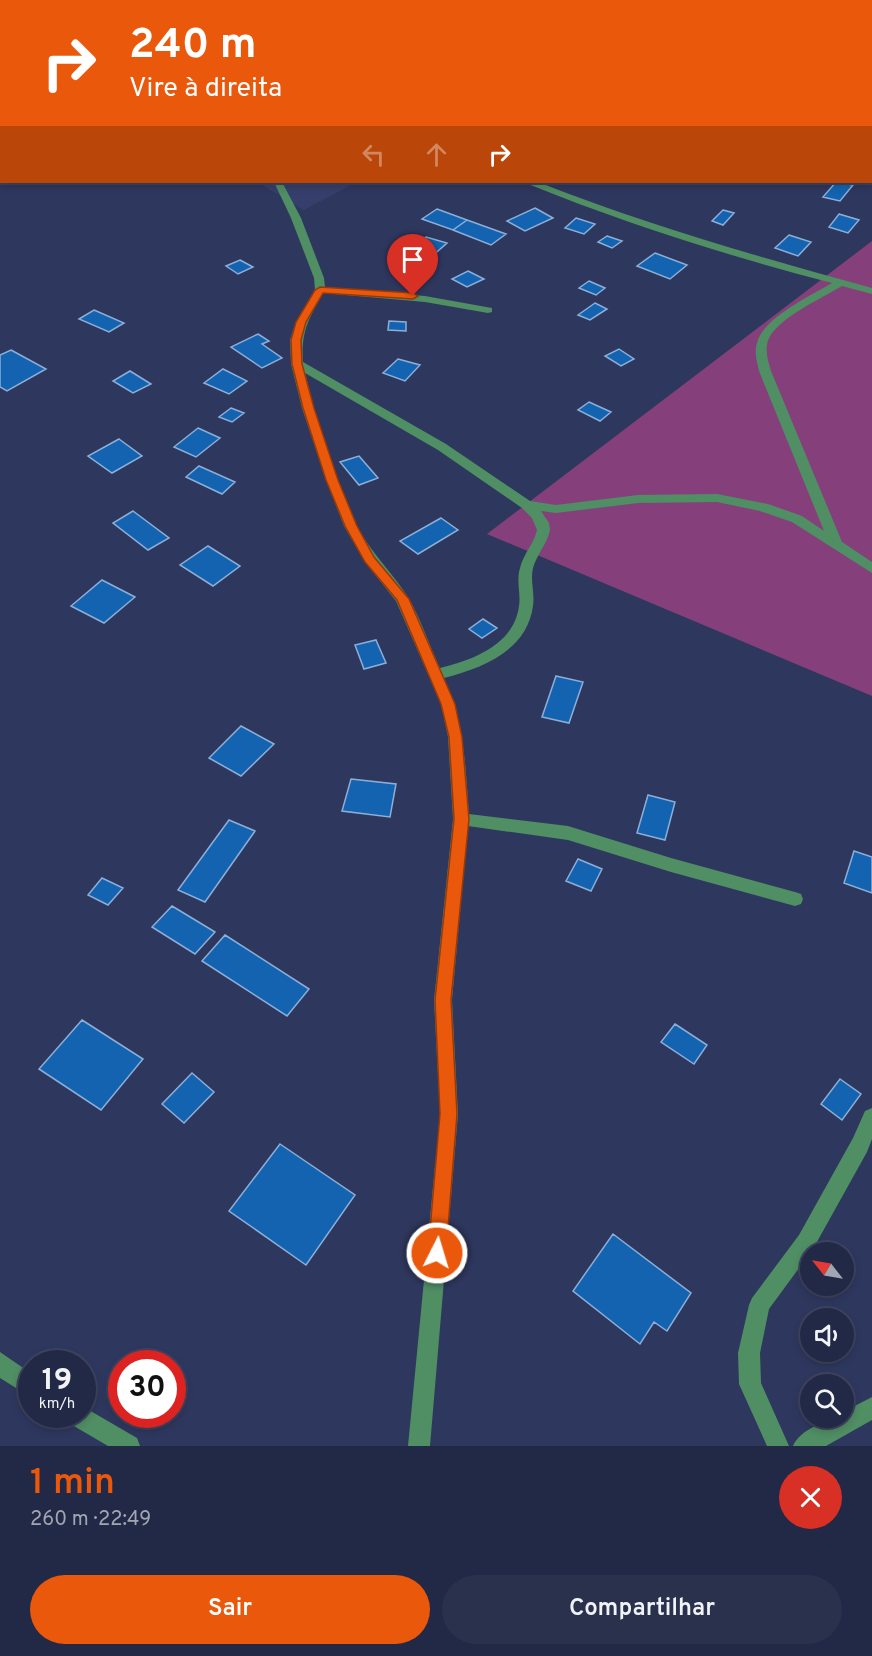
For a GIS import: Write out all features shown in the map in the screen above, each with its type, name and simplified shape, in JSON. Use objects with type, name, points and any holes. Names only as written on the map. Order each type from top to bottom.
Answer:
[{"type":"street","points":[[278,183],[296,218],[319,278],[320,290],[301,322],[296,340],[297,364],[308,408],[328,470],[351,526],[370,559],[402,599],[448,704],[456,737],[461,819],[443,1000],[448,1125],[419,1446]]},
{"type":"street","points":[[533,183],[613,216],[757,260],[872,291]]},
{"type":"street","points":[[836,543],[765,371],[761,356],[763,340],[769,330],[797,309],[840,283]]},
{"type":"street","points":[[320,290],[395,294],[449,301],[488,310]]},
{"type":"street","points":[[297,364],[442,447],[541,517],[544,524],[543,535],[526,568],[526,606],[520,623],[509,641],[490,657],[435,675]]},
{"type":"street","points":[[527,505],[556,509],[638,499],[717,498],[763,507],[797,519],[872,568]]},
{"type":"street","points":[[461,819],[568,833],[795,900]]},
{"type":"street","points":[[778,1446],[750,1384],[749,1353],[759,1305],[806,1242],[860,1145],[872,1117]]},
{"type":"street","points":[[0,1363],[18,1378]]},
{"type":"street","points":[[804,1446],[872,1408]]},
{"type":"street","points":[[96,1426],[129,1446]]},
{"type":"shaded area","points":[[259,183],[355,183],[304,210]]},
{"type":"shaded area","points":[[872,241],[872,696],[487,534]]},
{"type":"building","points":[[835,183],[853,185],[840,201],[823,197]]},
{"type":"building","points":[[535,208],[553,218],[525,231],[507,221]]},
{"type":"building","points":[[437,209],[467,220],[453,230],[422,219]]},
{"type":"building","points":[[723,210],[734,213],[723,225],[712,221]]},
{"type":"building","points":[[839,214],[859,220],[848,233],[829,227]]},
{"type":"building","points":[[576,218],[595,224],[584,234],[565,228]]},
{"type":"building","points":[[467,220],[506,234],[491,245],[453,230]]},
{"type":"building","points":[[789,235],[811,242],[798,256],[775,248]]},
{"type":"building","points":[[607,236],[622,241],[612,248],[598,242]]},
{"type":"building","points":[[426,237],[447,243],[430,258],[409,252]]},
{"type":"building","points":[[655,253],[687,265],[670,279],[637,266]]},
{"type":"building","points":[[240,260],[253,267],[238,274],[226,266]]},
{"type":"building","points":[[468,271],[484,279],[467,287],[452,279]]},
{"type":"building","points":[[589,281],[605,288],[596,295],[579,288]]},
{"type":"building","points":[[595,303],[607,309],[590,320],[578,315]]},
{"type":"building","points":[[94,310],[124,323],[109,332],[79,319]]},
{"type":"building","points":[[389,321],[406,322],[406,331],[388,330]]},
{"type":"building","points":[[258,334],[269,341],[262,344],[282,358],[262,368],[231,347]]},
{"type":"building","points":[[619,349],[634,359],[621,366],[605,356]]},
{"type":"building","points":[[11,350],[46,369],[7,391],[0,387],[0,355]]},
{"type":"building","points":[[398,359],[420,365],[405,381],[383,373]]},
{"type":"building","points":[[223,369],[247,381],[229,394],[204,383]]},
{"type":"building","points":[[130,371],[151,384],[133,393],[113,381]]},
{"type":"building","points":[[589,402],[611,412],[600,421],[578,410]]},
{"type":"building","points":[[231,408],[244,413],[232,422],[219,417]]},
{"type":"building","points":[[198,428],[220,438],[196,457],[174,447]]},
{"type":"building","points":[[119,439],[142,456],[112,473],[88,456]]},
{"type":"building","points":[[359,456],[378,478],[359,485],[340,462]]},
{"type":"building","points":[[199,466],[235,482],[222,494],[186,477]]},
{"type":"building","points":[[133,511],[169,538],[148,550],[113,523]]},
{"type":"building","points":[[441,518],[458,530],[418,554],[400,541]]},
{"type":"building","points":[[208,546],[240,566],[213,586],[180,565]]},
{"type":"building","points":[[102,580],[135,597],[104,623],[71,606]]},
{"type":"building","points":[[483,619],[497,628],[482,638],[469,629]]},
{"type":"building","points":[[376,640],[386,663],[364,669],[355,645]]},
{"type":"building","points":[[556,676],[583,682],[569,723],[542,717]]},
{"type":"building","points":[[241,726],[274,744],[241,776],[209,758]]},
{"type":"building","points":[[351,779],[396,784],[390,817],[342,811]]},
{"type":"building","points":[[648,795],[675,802],[665,840],[637,833]]},
{"type":"building","points":[[229,820],[255,831],[205,902],[178,890]]},
{"type":"building","points":[[854,851],[872,857],[872,893],[844,883]]},
{"type":"building","points":[[578,859],[602,869],[591,891],[566,881]]},
{"type":"building","points":[[102,878],[123,888],[108,905],[88,895]]},
{"type":"building","points":[[172,906],[215,932],[195,954],[152,927]]},
{"type":"building","points":[[225,935],[309,989],[287,1016],[202,961]]},
{"type":"building","points":[[82,1020],[143,1059],[101,1110],[39,1069]]},
{"type":"building","points":[[675,1024],[707,1045],[694,1064],[661,1042]]},
{"type":"building","points":[[192,1073],[214,1092],[184,1123],[162,1104]]},
{"type":"building","points":[[840,1079],[861,1094],[842,1120],[821,1104]]},
{"type":"building","points":[[280,1144],[355,1195],[306,1265],[229,1211]]},
{"type":"building","points":[[613,1234],[691,1293],[667,1331],[654,1322],[640,1344],[573,1291]]},
{"type":"route","points":[[413,296],[320,290],[301,322],[296,340],[297,364],[308,408],[332,480],[351,526],[370,559],[402,599],[448,704],[456,737],[461,819],[443,1000],[449,1114],[437,1253]]}]
